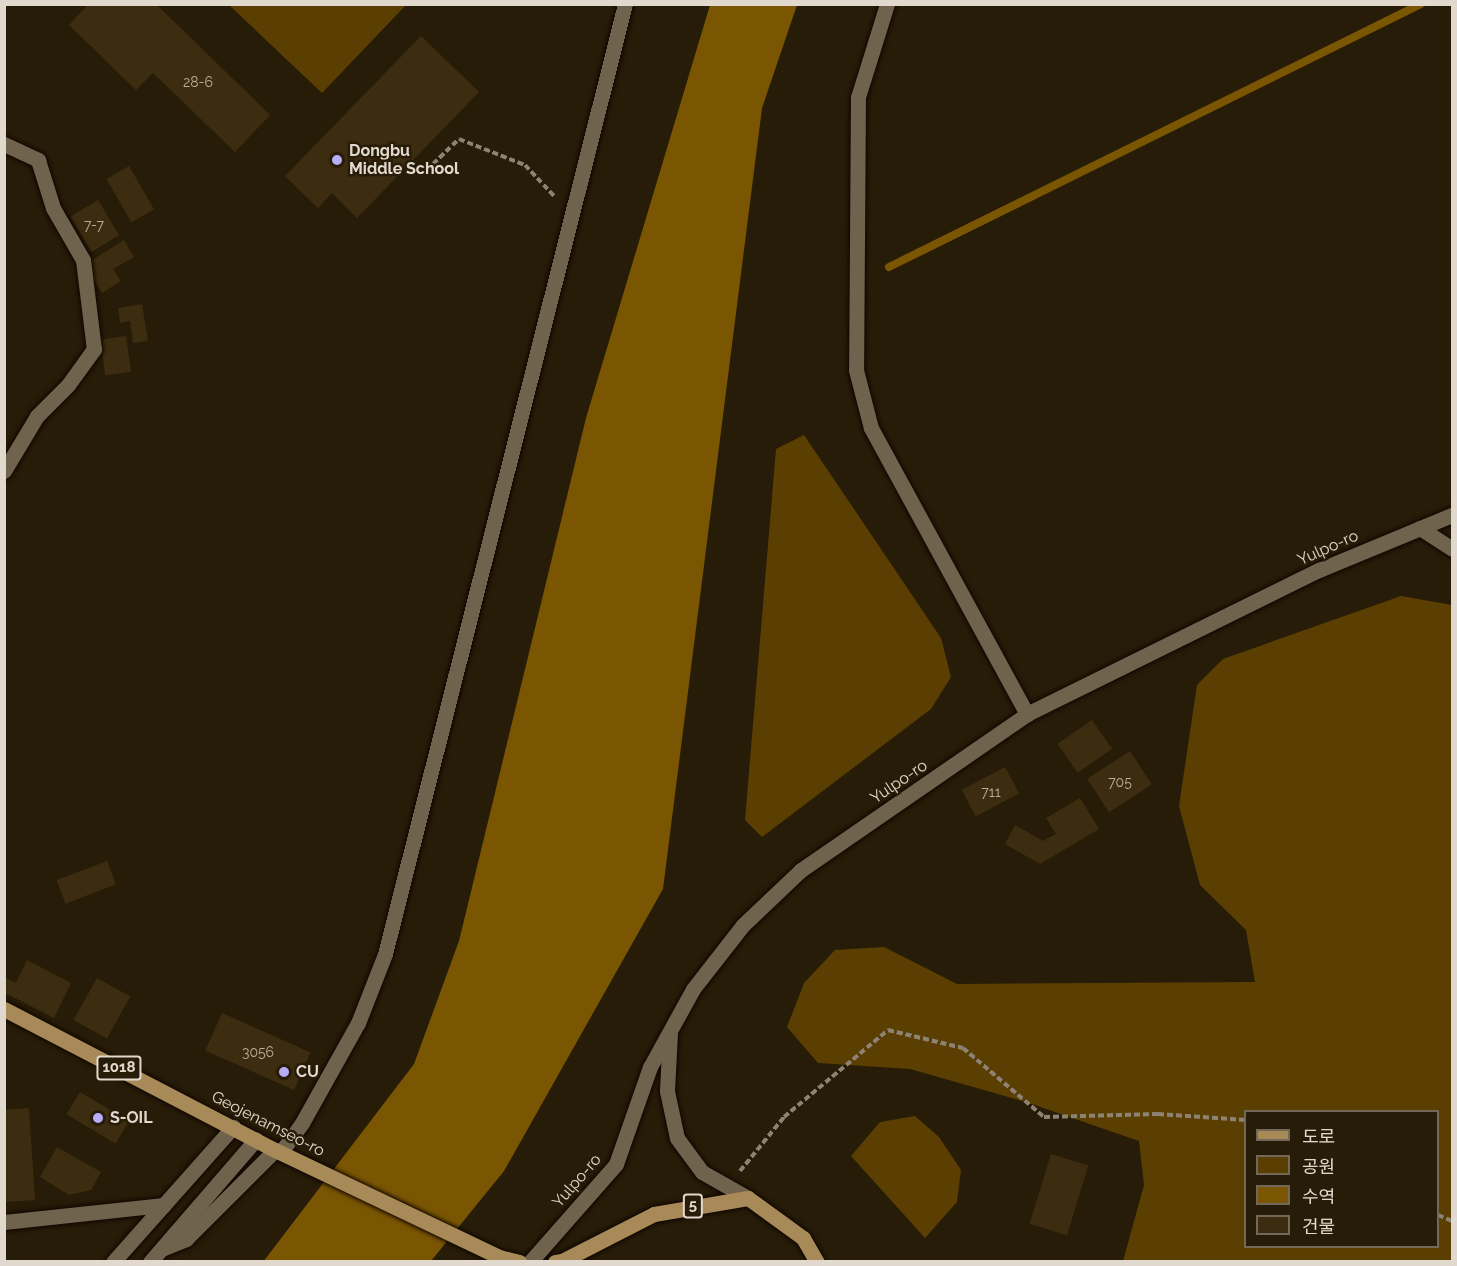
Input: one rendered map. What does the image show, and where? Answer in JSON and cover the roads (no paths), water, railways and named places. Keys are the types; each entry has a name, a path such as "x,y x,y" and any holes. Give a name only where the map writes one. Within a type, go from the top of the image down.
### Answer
{"main road":[{"name":"Geojenamseo-ro","path":"4,1009 278,1151 499,1257 519,1262"},
{"name":"5","path":"555,1262 562,1261 654,1214 748,1198"},
{"path":"748,1198 803,1238 817,1262"}],"street":[{"path":"161,1249 186,1239 278,1151 302,1124 358,1023 384,954 625,4"},
{"path":"887,4 858,97 856,370 871,428 1027,714"},
{"path":"4,144 38,160 52,208 82,260 94,349 68,385 37,416 4,471"},
{"name":"Yulpo-ro","path":"530,1262 616,1164 650,1067 693,989 743,925 801,870 1027,714 1319,570 1452,515"},
{"path":"1420,528 1452,549"},
{"path":"671,1029 667,1091 677,1138 702,1172 748,1198"},
{"path":"113,1262 233,1127"},
{"path":"150,1262 256,1139"},
{"path":"4,1222 164,1205"}],"water":[{"path":"710,5 797,5 762,108 663,889 504,1171 431,1261 263,1262 414,1064 459,941 586,418"}],"waterway":[{"path":"889,267 1421,4"}],"place":[{"name":"Dongbu Middle School","path":"337,160"},
{"name":"CU","path":"284,1072"},
{"name":"S-OIL","path":"98,1118"}]}
